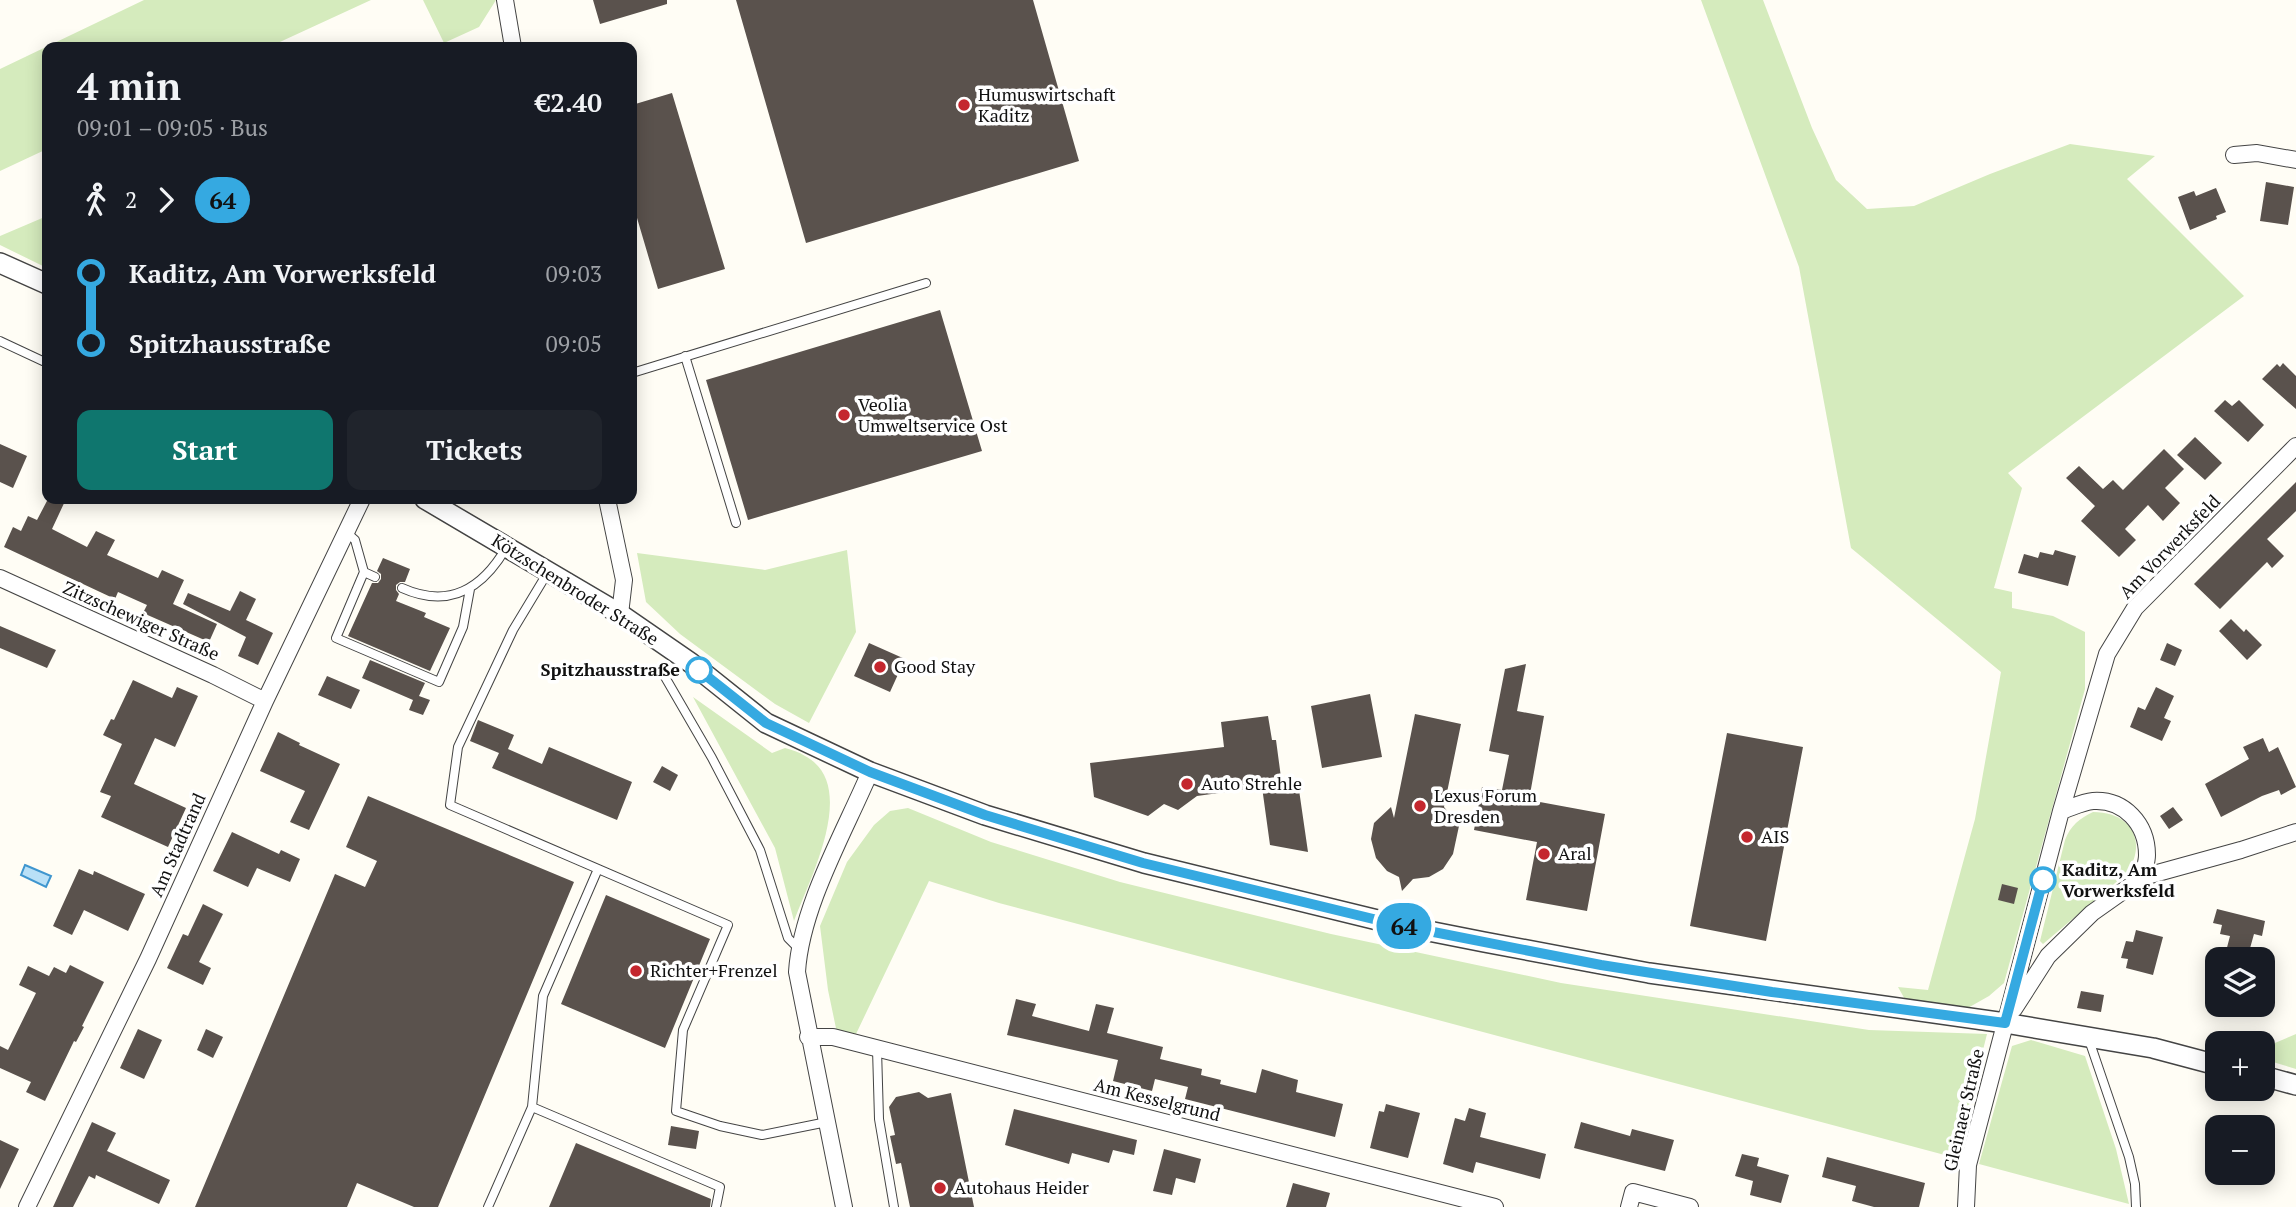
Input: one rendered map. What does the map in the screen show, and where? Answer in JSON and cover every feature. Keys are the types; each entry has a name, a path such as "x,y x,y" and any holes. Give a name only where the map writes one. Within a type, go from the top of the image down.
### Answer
{"street":[{"path":"505,0 512,42"},
{"path":"2234,155 2257,153 2296,160"},
{"path":"0,263 42,282"},
{"name":"Am Vorwerksfeld","path":"2005,1023 2061,811 2107,654 2135,608 2296,446"},
{"name":"Am Stadtrand","path":"27,1207 148,959 265,701 346,532 356,504"},
{"name":"Kötzschenbroder Straße","path":"433,504 620,614 691,663 766,723 870,772 985,815 1143,863 1398,925 1601,965 1772,992 2005,1023 2153,1048 2205,1062"},
{"path":"608,504 624,580 620,614"},
{"name":"Zitzschewiger Straße","path":"0,578 265,701"},
{"path":"844,1207 808,1037 797,972 798,948 810,908 870,772"},
{"path":"2061,811 2091,801 2115,803 2134,816 2144,836 2147,856 2143,877"},
{"path":"2005,1023 2048,957 2092,913 2143,877 2296,832"},
{"name":"Gleinaer Straße","path":"1966,1207 1968,1165 2005,1023"},
{"name":"Am Kesselgrund","path":"808,1037 833,1037 1495,1207"},
{"path":"2275,1079 2296,1085"},
{"path":"1629,1207 1633,1192 1690,1207"}],"lane":[{"path":"637,371 926,282"},
{"path":"0,341 42,361"},
{"path":"685,356 736,523"},
{"path":"346,532 355,540 364,572 336,638 439,682 463,627 470,589"},
{"path":"402,588 437,598 470,589 490,573 506,548"},
{"path":"364,572 375,577"},
{"path":"548,572 513,630 458,747 450,805 728,925 683,1030 676,1111 720,1126 762,1135 827,1122"},
{"path":"665,677 761,850 788,938 798,948"},
{"path":"488,1207 532,1107 543,996 598,869"},
{"path":"2088,1037 2129,1157 2135,1184 2136,1207"},
{"path":"877,1049 879,1119 894,1207"},
{"path":"532,1107 720,1187 716,1207"}],"green space":[{"path":"144,0 371,0 280,42 56,42"},
{"path":"423,0 496,0 479,27 444,42"},
{"path":"1701,0 1763,0 1812,128 1836,180 1867,209 1914,206 2070,144 2155,156 2127,179 2244,296 2008,473 2022,488 1994,588 2012,592 2012,608 2053,616 2085,632 2085,689 2004,983 1989,996 1966,1009 1907,1003 1898,987 1928,990 1975,819 2001,672 1851,548 1799,267"},
{"path":"42,49 42,151 0,171 0,69"},
{"path":"42,218 42,266 0,245 0,236"},
{"path":"847,550 856,632 809,723 775,704 680,634 646,602 637,553 765,570"},
{"path":"693,697 772,753 785,748 793,750 821,770 829,788 830,810 826,834 794,921 775,848"},
{"path":"908,808 991,842 1120,882 1331,934 1561,983 1869,1030 1987,1034 1956,1158 999,903 929,881 856,1034 837,1033 828,990 820,926 847,862 874,825 890,811"},
{"path":"2093,812 2117,817 2132,830 2136,850 2133,861 2127,873 2043,944 2040,941 2065,840 2076,823"},
{"path":"2296,1034 2296,1069 2275,1063 2275,1043"},
{"path":"2031,1040 2085,1056 2116,1149 2129,1204 1979,1164 2012,1046"}],"water":[{"path":"25,865 51,876 46,887 21,875"}],"building":[{"path":"593,0 667,0 667,4 600,24"},
{"name":"Humuswirtschaft Kaditz","path":"736,0 1033,0 1079,161 806,243"},
{"path":"672,93 725,269 658,289 637,218 637,104"},
{"path":"2266,182 2294,187 2288,225 2260,221"},
{"path":"2216,188 2226,212 2216,216 2217,219 2190,230 2178,197 2194,191 2196,196"},
{"name":"Veolia Umweltservice Ost","path":"940,310 982,451 748,520 706,380"},
{"path":"2283,363 2296,376 2296,409 2262,379 2277,364 2280,367"},
{"path":"2225,400 2232,406 2239,400 2264,425 2248,442 2214,411"},
{"path":"2195,437 2222,463 2205,480 2177,455"},
{"path":"0,444 27,456 13,488 0,482"},
{"path":"2164,449 2184,469 2165,488 2180,503 2163,521 2148,505 2125,529 2136,540 2119,557 2081,521 2095,506 2066,478 2079,466 2103,489 2113,480 2123,490"},
{"path":"2296,482 2296,511 2267,539 2284,556 2272,568 2267,562 2220,609 2194,584"},
{"path":"45,504 64,504 52,529 87,547 96,531 115,540 107,555 158,578 162,570 184,580 173,604 217,624 209,642 143,613 147,605 118,592 115,599 4,547 13,527 21,531 28,516 37,520"},
{"path":"2055,550 2076,556 2068,586 2018,573 2024,554 2038,558 2040,552 2053,555"},
{"path":"383,558 410,569 405,582 396,585 399,594 396,601 426,613 424,617 450,628 430,671 348,636 372,583 378,583 381,579 381,574 377,571"},
{"path":"240,591 256,599 246,620 273,633 258,665 238,656 246,637 183,604 188,593 230,611"},
{"path":"2231,619 2262,645 2247,660 2219,631"},
{"path":"0,626 56,650 47,668 0,648"},
{"name":"Good Stay","path":"869,643 905,659 890,692 854,676"},
{"path":"2167,643 2182,650 2175,666 2160,660"},
{"path":"370,660 425,683 419,696 430,700 423,715 409,710 413,700 362,678"},
{"path":"1526,664 1517,711 1544,716 1529,800 1605,814 1587,911 1526,900 1537,842 1474,830 1482,787 1502,790 1509,755 1489,751 1505,669"},
{"path":"327,676 360,690 351,709 318,695"},
{"path":"133,680 172,698 177,687 198,696 175,747 155,738 134,784 186,808 168,847 101,817 111,796 100,792 122,744 103,735 111,719 114,720"},
{"path":"2156,687 2174,696 2164,718 2171,721 2162,741 2130,727 2138,707 2145,710"},
{"path":"1370,694 1382,757 1322,768 1311,706"},
{"path":"1415,714 1461,724 1444,807 1459,826 1453,854 1443,869 1429,877 1413,879 1402,891 1399,877 1387,871 1376,858 1371,839 1374,823 1391,807 1394,818"},
{"name":"Auto Strehle","path":"1268,716 1272,740 1276,740 1282,785 1298,783 1308,852 1270,845 1262,787 1197,796 1178,810 1164,804 1148,816 1094,797 1090,763 1224,747 1221,722"},
{"path":"478,720 514,735 508,749 542,764 549,747 632,782 617,820 492,768 499,753 470,741"},
{"path":"278,732 340,764 309,830 290,822 305,791 260,771"},
{"name":"AIS","path":"1727,733 1803,747 1766,941 1690,926"},
{"path":"2263,738 2269,752 2278,747 2296,787 2281,795 2279,790 2262,796 2221,817 2205,784 2249,759 2243,747"},
{"path":"662,766 678,775 670,791 653,782"},
{"path":"368,796 574,882 438,1207 414,1207 357,1183 347,1207 195,1207 335,874 365,887 377,861 346,847"},
{"path":"2173,807 2183,820 2169,829 2160,816"},
{"path":"232,832 279,854 281,850 300,859 290,882 257,868 248,887 213,871"},
{"path":"79,869 93,875 94,871 145,894 128,931 84,910 72,935 53,926"},
{"path":"2002,884 2018,888 2014,904 1998,900"},
{"name":"Richter+Frenzel","path":"606,895 710,939 665,1048 561,1004"},
{"path":"203,904 223,914 199,962 211,968 203,985 167,968 183,934 188,936"},
{"path":"2217,909 2265,921 2262,936 2254,934 2250,947 2227,947 2230,936 2220,934 2222,925 2213,923"},
{"path":"2136,930 2163,937 2153,975 2126,968 2128,959 2121,958 2126,941 2133,942"},
{"path":"70,965 104,982 45,1101 26,1092 31,1082 0,1068 0,1046 8,1050 36,993 19,985 28,966 49,976 54,967 66,973"},
{"path":"2081,991 2104,995 2101,1012 2077,1008"},
{"path":"1016,999 1036,1004 1032,1016 1089,1031 1096,1004 1114,1008 1107,1033 1163,1047 1160,1059 1202,1069 1201,1075 1221,1080 1220,1084 1256,1093 1262,1069 1298,1080 1296,1092 1343,1104 1335,1137 1185,1099 1188,1087 1155,1079 1152,1091 1113,1081 1118,1060 1007,1035"},
{"path":"138,1029 162,1040 144,1079 120,1068"},
{"path":"206,1029 223,1037 213,1058 197,1050"},
{"path":"919,1092 928,1098 951,1093 974,1207 910,1207 901,1163 896,1164 890,1136 895,1135 889,1107 896,1097"},
{"path":"1386,1104 1420,1113 1408,1158 1370,1148 1379,1111 1384,1112"},
{"path":"1469,1108 1486,1113 1480,1137 1546,1154 1540,1179 1476,1162 1473,1173 1443,1164 1455,1118 1465,1121"},
{"path":"1014,1109 1137,1140 1134,1155 1113,1150 1109,1163 1072,1153 1069,1164 1005,1145"},
{"path":"92,1122 116,1133 107,1151 170,1180 159,1204 96,1175 95,1179 89,1176 73,1207 53,1207"},
{"path":"1581,1122 1630,1136 1632,1129 1674,1140 1665,1171 1574,1148"},
{"path":"671,1126 699,1131 696,1149 668,1145"},
{"path":"0,1140 19,1149 0,1189"},
{"path":"576,1143 711,1199 710,1207 549,1207"},
{"path":"1164,1149 1201,1159 1195,1183 1176,1178 1172,1195 1153,1191"},
{"path":"1742,1154 1759,1158 1757,1166 1789,1175 1781,1203 1750,1195 1753,1181 1735,1176"},
{"path":"1827,1157 1925,1183 1919,1207 1874,1207 1852,1201 1856,1186 1822,1177"},
{"path":"1293,1183 1330,1193 1326,1207 1286,1207"}],"bus line":[{"name":"64","path":"699,670 766,723 870,772 985,815 1143,863 1398,925 1648,973 2005,1023 2043,880"}],"place":[{"name":"Humuswirtschaft Kaditz","path":"964,105"},
{"name":"Veolia Umweltservice Ost","path":"844,415"},
{"name":"Good Stay","path":"880,667"},
{"name":"Spitzhausstraße","path":"699,670"},
{"name":"Auto Strehle","path":"1187,784"},
{"name":"Lexus Forum Dresden","path":"1420,806"},
{"name":"AIS","path":"1747,837"},
{"name":"Aral","path":"1544,854"},
{"name":"Kaditz, Am Vorwerksfeld","path":"2043,880"},
{"name":"Richter+Frenzel","path":"636,971"},
{"name":"Autohaus Heider","path":"940,1188"}]}
